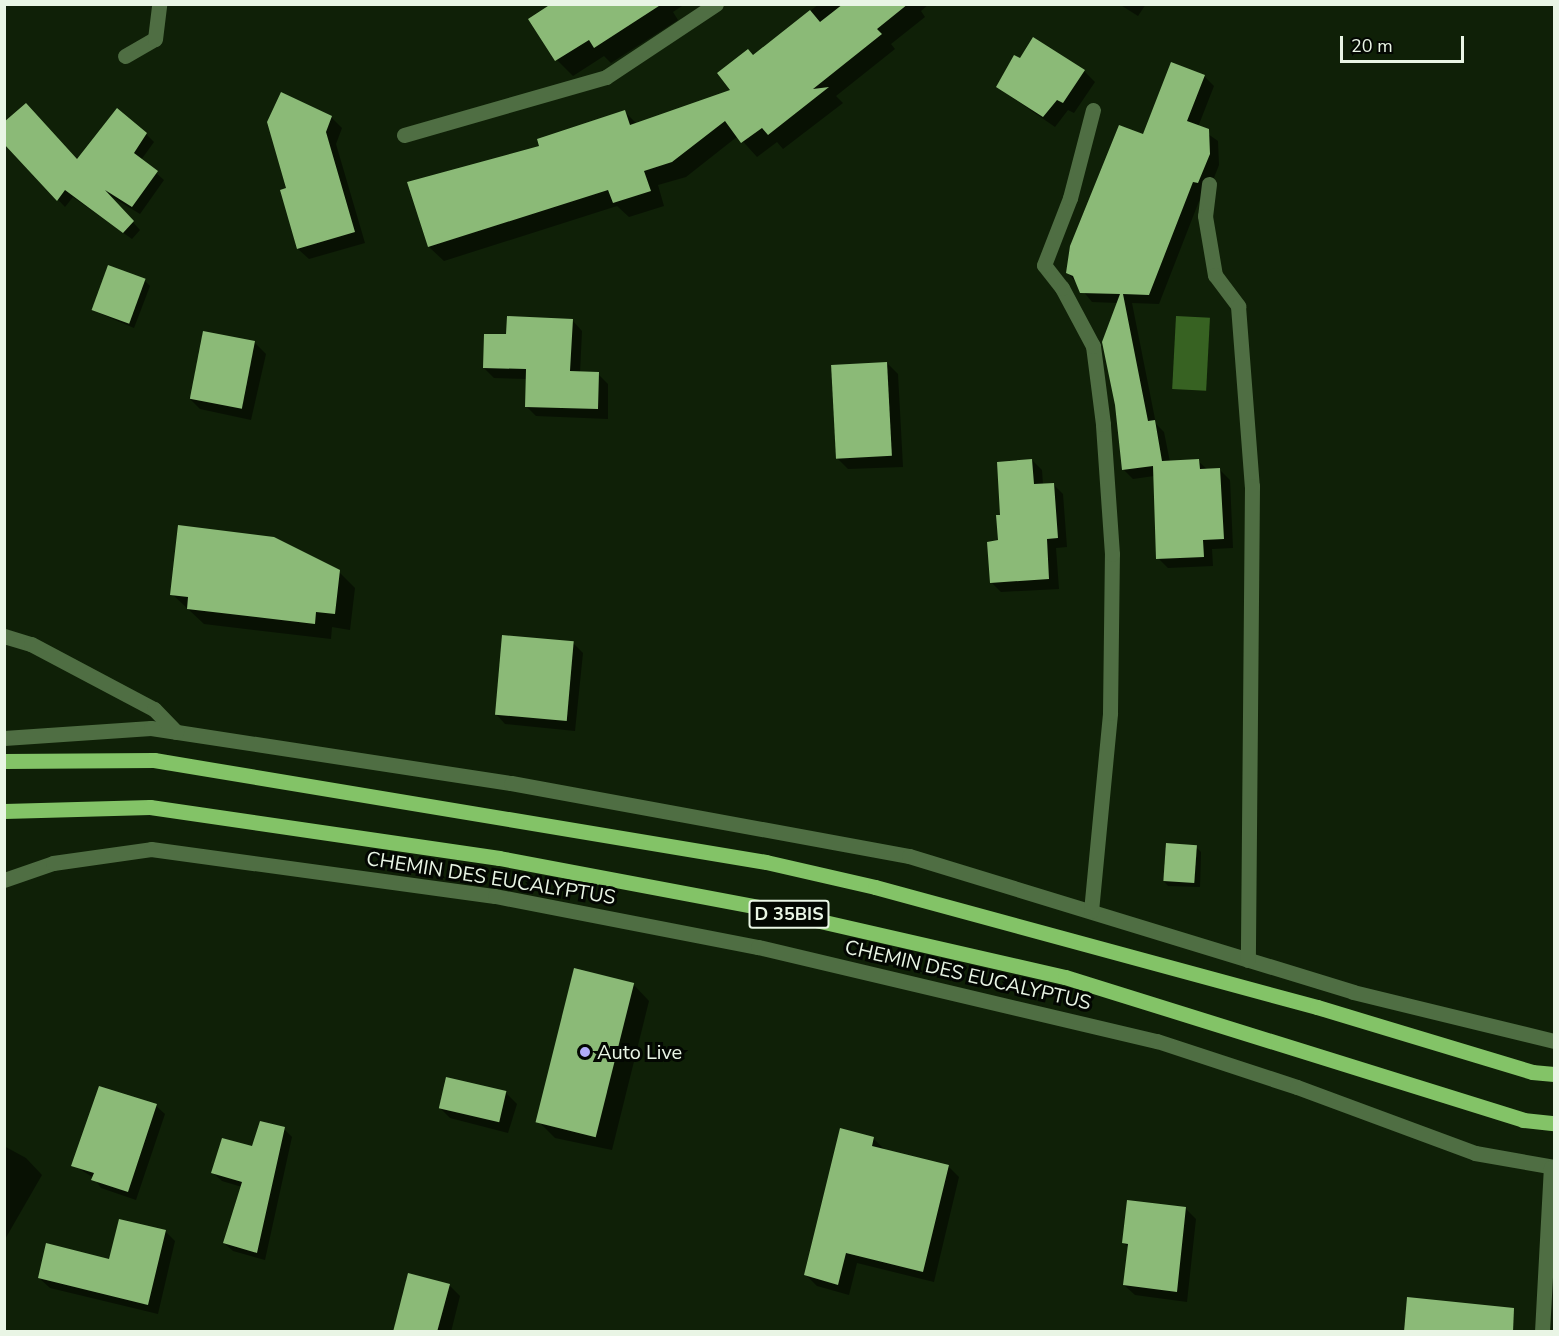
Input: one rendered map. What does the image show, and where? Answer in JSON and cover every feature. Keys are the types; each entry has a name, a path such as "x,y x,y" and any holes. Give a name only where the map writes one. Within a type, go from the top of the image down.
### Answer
{"main road":[{"name":"D 35BIS","path":"4,761 154,760 765,862 876,887 1317,1007 1532,1072 1554,1074"},
{"name":"CHEMIN DES EUCALYPTUS","path":"4,811 150,807 499,858 759,907 1065,977 1523,1120 1554,1123"}],"street":[{"path":"125,56 154,39 159,4"},
{"path":"404,135 606,77 716,4"},
{"path":"1091,911 1110,713 1112,554 1103,424 1093,346 1062,288 1044,265 1070,198 1093,110"},
{"path":"1209,184 1204,216 1215,275 1238,306 1252,486 1248,960"},
{"path":"4,636 31,644 154,709 176,732"},
{"path":"4,738 151,728 511,783 909,856 1353,992 1554,1041"},
{"name":"CHEMIN DES EUCALYPTUS","path":"4,880 52,863 151,849 495,896 758,947 1157,1041 1297,1087 1474,1153 1553,1167"},
{"path":"1542,1332 1553,1167"}],"shaded area":[{"path":"1176,316 1210,318 1206,391 1172,389"}],"building":[{"path":"551,4 662,4 594,48 589,40 555,61 528,19"},
{"path":"843,4 908,4 877,29 882,34 813,89 829,87 768,135 762,128 741,143 725,121 672,162 644,171 651,191 613,203 608,190 428,247 407,182 539,146 537,139 625,110 630,125 730,90 717,73 748,49 753,55 810,10 820,22"},
{"path":"1033,37 1085,70 1063,103 1057,100 1043,117 996,87 1014,55 1020,58"},
{"path":"1171,62 1205,75 1187,121 1209,129 1210,154 1198,183 1193,182 1149,295 1123,294 1148,421 1155,420 1162,461 1199,459 1200,469 1220,468 1224,539 1203,540 1204,557 1156,559 1153,466 1122,470 1115,405 1102,342 1120,294 1080,293 1073,276 1066,273 1070,246 1119,125 1143,134"},
{"path":"281,92 332,116 326,132 355,232 297,249 280,190 286,188 267,122"},
{"path":"26,103 77,159 117,108 147,133 134,153 158,171 132,207 105,190 134,221 123,233 65,190 57,201 4,144 4,122"},
{"path":"108,265 146,279 129,324 92,310"},
{"path":"507,316 573,319 570,371 599,372 598,409 525,407 526,369 483,368 484,334 506,334"},
{"path":"203,331 255,341 242,409 190,399"},
{"path":"887,362 892,456 836,459 831,365"},
{"path":"1032,459 1034,484 1054,483 1058,538 1047,539 1049,579 990,583 987,542 998,540 996,515 1000,515 997,462"},
{"path":"178,525 274,537 340,570 335,614 316,612 315,624 187,609 188,597 170,595"},
{"path":"502,635 574,641 567,721 495,715"},
{"path":"1166,843 1197,845 1194,883 1163,881"},
{"name":"Auto Live","path":"574,968 634,983 596,1137 536,1122"},
{"path":"446,1077 506,1091 499,1122 439,1108"},
{"path":"99,1086 157,1104 128,1192 91,1180 94,1173 71,1166"},
{"path":"260,1121 285,1127 257,1253 223,1243 242,1182 211,1173 222,1138 252,1146"},
{"path":"840,1128 874,1137 872,1146 949,1165 923,1272 846,1253 838,1285 804,1275"},
{"path":"1127,1200 1186,1207 1177,1292 1123,1285 1128,1244 1122,1243"},
{"path":"119,1219 166,1230 148,1305 38,1278 46,1243 109,1259"},
{"path":"408,1273 450,1284 437,1332 393,1332"},
{"path":"1407,1297 1514,1308 1513,1332 1404,1332"}],"place":[{"name":"Auto Live","path":"585,1052"}]}
